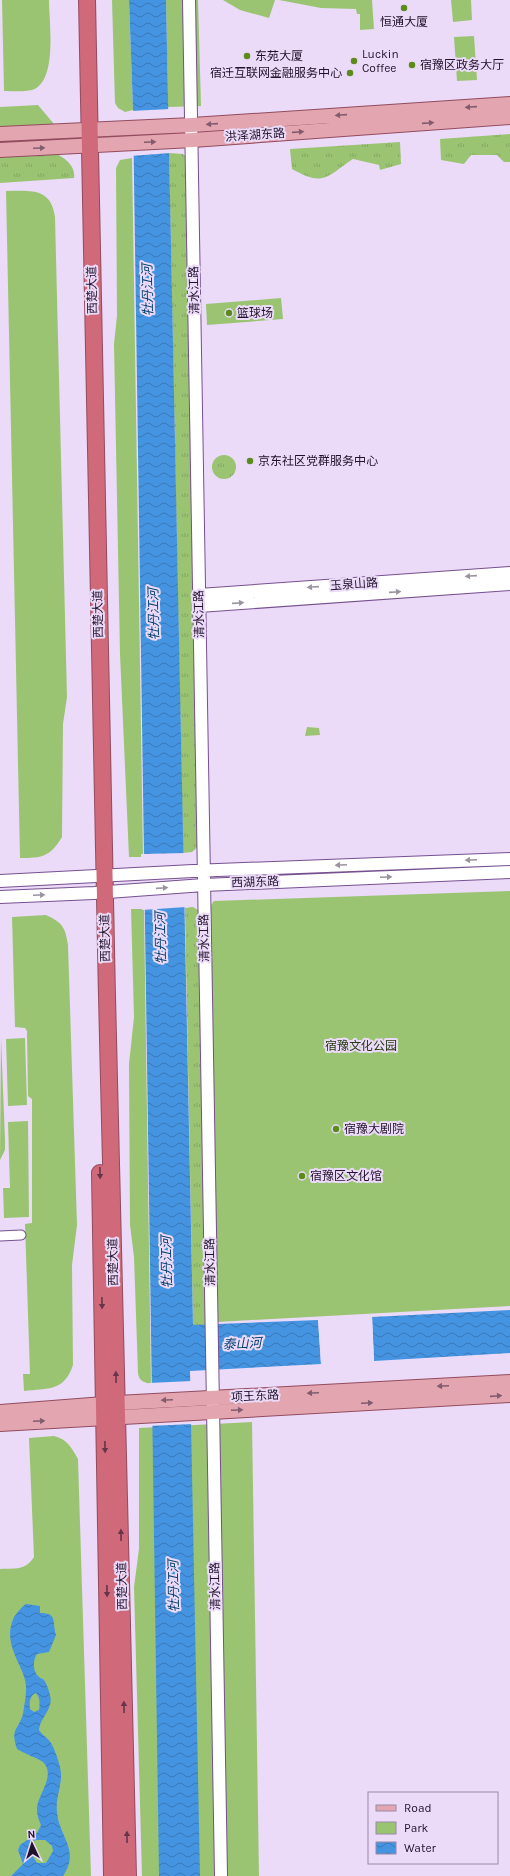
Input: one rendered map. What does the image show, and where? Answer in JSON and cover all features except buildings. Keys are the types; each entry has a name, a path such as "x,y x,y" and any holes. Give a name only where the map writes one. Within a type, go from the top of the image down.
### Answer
{"highway":[{"name":"西楚大道","path":"77,0 85,137"},
{"name":"西楚大道","path":"87,0 85,137 98,875 111,1410 128,1876"},
{"name":"西楚大道","path":"111,1410 112,1876"}],"main road":[{"name":"洪泽湖东路","path":"0,150 85,137 124,128 192,125 510,104"},
{"name":"洪泽湖东路","path":"0,134 85,137 125,144 510,117"},
{"name":"项王东路","path":"0,1412 111,1410 135,1416 198,1412 212,1405 510,1382"},
{"name":"项王东路","path":"0,1424 111,1410 135,1402 198,1398 212,1405 510,1395"}],"street":[{"name":"清水江路","path":"189,0 199,600 198,885 212,1322 212,1405 221,1876"},
{"name":"玉泉山路","path":"199,600 510,573"},
{"name":"玉泉山路","path":"199,600 510,584"},
{"name":"西湖东路","path":"0,881 98,875 510,859"},
{"name":"西湖东路","path":"0,897 198,885 510,872"},
{"path":"0,1236 21,1235"}],"green space":[{"path":"2,0 49,0 49,64 46,76 40,85 32,90 4,91"},
{"path":"112,0 129,0 133,110 125,112 118,108 115,103"},
{"path":"166,0 198,0 201,106 168,107"},
{"path":"223,0 275,0 269,18 240,10"},
{"path":"279,0 372,0 374,29 360,30 360,14 357,14 356,9 321,8"},
{"path":"451,0 471,0 472,20 453,22"},
{"path":"474,36 477,80 457,81 454,37"},
{"path":"38,105 54,124 53,128 0,130 0,107"},
{"path":"510,134 510,162 504,162 497,155 471,155 464,164 441,160 440,139"},
{"path":"400,142 401,164 380,170 379,165 353,159 324,178 311,178 292,169 290,149"},
{"path":"55,153 69,162 73,169 74,178 0,183 0,157"},
{"path":"169,153 183,154 188,158 200,845 192,852 183,853"},
{"path":"132,158 143,857 129,857 120,654 114,344 117,316 116,168 120,160"},
{"path":"6,191 31,191 44,196 49,200 53,207 55,217 67,697 63,724 62,837 58,844 45,855 34,858 20,858"},
{"path":"281,298 283,319 207,325 206,304"},
{"path":"224,455 233,458 236,467 233,476 224,479 215,476 212,467 215,458"},
{"path":"307,727 319,728 320,735 305,736"},
{"name":"宿豫文化公园","path":"510,891 510,1306 217,1322 209,908 214,901"},
{"path":"193,907 202,915 209,1325 193,1326 185,908"},
{"path":"131,909 144,909 151,1384 142,1381 139,1378 138,1373 134,1257 130,1225 129,1064 134,1017"},
{"path":"46,915 60,923 66,934 68,945 77,1225 72,1265 73,1365 65,1380 60,1384 48,1389 24,1391 23,1374 30,1374 25,1224 32,1223 32,1099 28,1096 27,1031 25,1028 15,1027 12,917"},
{"path":"1,1038 5,1150 0,1160"},
{"path":"25,1038 27,1105 8,1106 6,1039"},
{"path":"28,1121 29,1217 4,1218 3,1188 10,1188 8,1122"},
{"path":"252,1422 259,1876 142,1876 134,1587 139,1549 139,1428"},
{"path":"59,1437 66,1442 78,1459 91,1876 0,1876 0,1569 23,1567 27,1565 34,1557 29,1438"}],"water":[{"path":"129,0 166,0 193,1325 318,1320 321,1364 190,1371 200,1876 159,1876 133,110"},
{"path":"510,1310 510,1353 374,1361 372,1317"},
{"path":"26,1604 40,1606 40,1613 46,1613 52,1617 56,1635 49,1652 37,1654 34,1666 37,1675 46,1683 51,1700 49,1709 40,1725 39,1730 50,1741 61,1773 57,1800 57,1812 58,1820 69,1850 70,1858 68,1867 63,1876 11,1876 23,1864 18,1850 20,1845 37,1833 41,1825 37,1810 48,1773 43,1762 17,1749 14,1737 23,1714 26,1690 23,1674 10,1638 14,1617","holes":["36,1693 40,1703 39,1710 34,1712 30,1709 30,1702 31,1697","36,1840 45,1840 52,1846 53,1851 46,1863 37,1863 29,1850 31,1842"]}],"pier":[{"path":"170,109 171,153 130,156 131,111"},
{"path":"185,853 186,907 142,910 141,854"},
{"path":"372,1315 374,1361 372,1361 370,1317"},
{"path":"318,1318 320,1320 323,1364 321,1364"},
{"path":"192,1381 193,1424 149,1426 149,1383"}],"place":[{"name":"恒通大厦","path":"404,8"},
{"name":"东苑大厦","path":"247,56"},
{"name":"Luckin Coffee","path":"354,61"},
{"name":"宿豫区政务大厅","path":"412,65"},
{"name":"宿迁互联网金融服务中心","path":"350,73"},
{"name":"篮球场","path":"229,313"},
{"name":"京东社区党群服务中心","path":"250,461"},
{"name":"宿豫大剧院","path":"336,1129"},
{"name":"宿豫区文化馆","path":"302,1176"}],"water label":[{"name":"牡丹江河","path":"147,290"},
{"name":"牡丹江河","path":"153,614"},
{"name":"牡丹江河","path":"160,938"},
{"name":"牡丹江河","path":"166,1262"},
{"name":"泰山河","path":"242,1343"},
{"name":"牡丹江河","path":"173,1586"}]}
